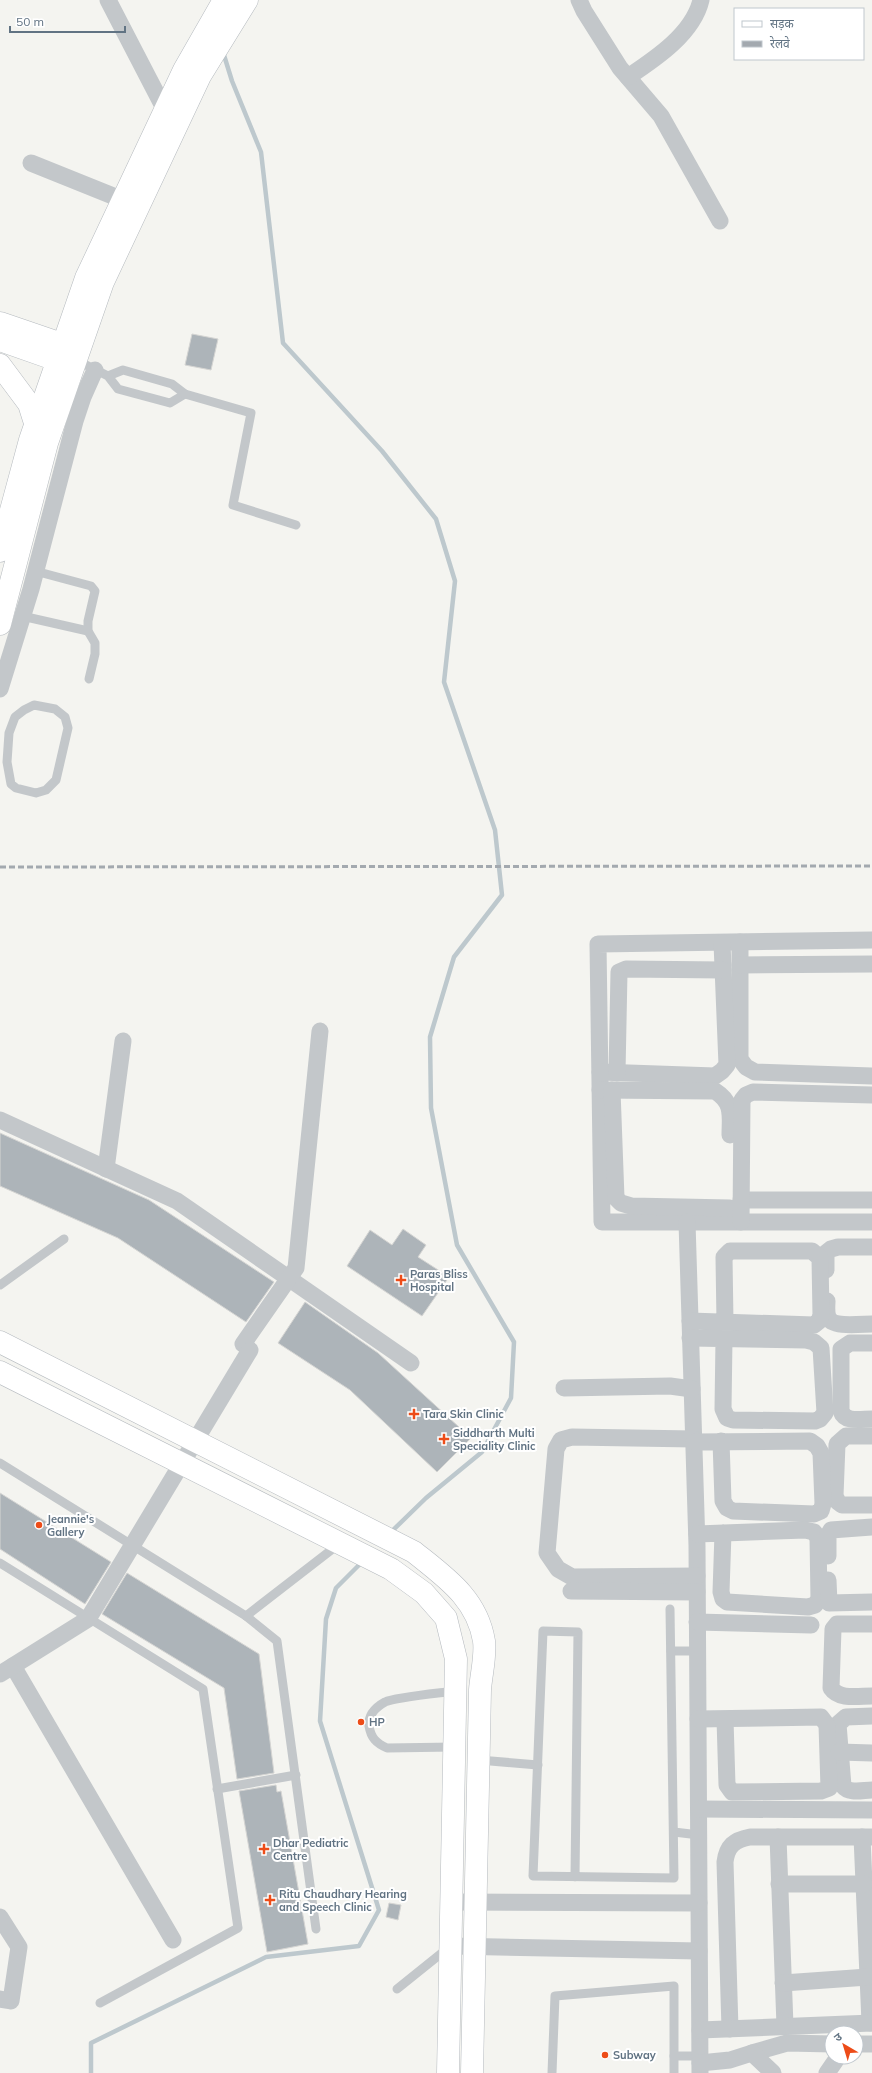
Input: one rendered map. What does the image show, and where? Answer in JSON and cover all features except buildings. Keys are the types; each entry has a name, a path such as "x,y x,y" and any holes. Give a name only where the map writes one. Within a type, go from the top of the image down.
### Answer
{"street":[{"path":"108,0 165,110"},
{"path":"579,0 584,11 628,77 661,116 720,222"},
{"path":"628,77 663,54 679,37 699,9 701,0"},
{"path":"0,624 70,356 86,278 165,110 193,55 238,1"},
{"path":"0,551 35,423 70,356 103,282 200,76 238,1"},
{"path":"31,163 123,200"},
{"path":"0,323 70,356"},
{"path":"0,340 70,356"},
{"path":"0,365 29,404 35,423"},
{"path":"0,689 35,571 82,397 102,373"},
{"path":"872,940 598,944 600,1072 606,1090 616,1198 621,1203 631,1206 872,1222"},
{"path":"740,942 740,1059 746,1067 755,1072 872,1076"},
{"path":"600,1072 715,1076 722,1071 727,1065 722,943"},
{"path":"740,965 872,964"},
{"path":"617,1073 619,972 626,969 723,970"},
{"path":"174,1940 6,1670 88,1619 196,1441 247,1347 289,1277 296,1268 320,1031"},
{"path":"106,1169 124,1041"},
{"path":"606,1090 715,1091 724,1097 730,1108 735,1213"},
{"path":"606,1090 602,1222 687,1222 735,1213 872,1200"},
{"path":"735,1213 742,1100 746,1095 754,1092 872,1095"},
{"path":"0,1120 177,1200 411,1363"},
{"path":"687,1222 697,1534 700,2064 730,2067 752,2052 787,2043 824,2044"},
{"path":"872,1247 838,1247 826,1253 827,1316 831,1322 837,1324 872,1324"},
{"path":"690,1321 724,1330 814,1342 821,1348 825,1413 815,1422 733,1420 727,1418 723,1409 724,1330 724,1257 730,1251 812,1251 820,1258 821,1315 819,1321 814,1325 724,1330 690,1338"},
{"path":"0,1342 414,1552 455,1584 475,1613 484,1642 480,1690 472,2073"},
{"path":"872,1342 850,1343 841,1349 841,1411 843,1416 848,1419 872,1419"},
{"path":"0,1372 391,1569 424,1593 446,1618 456,1659 448,2073"},
{"path":"564,1388 670,1386 692,1389"},
{"path":"872,1436 846,1436 837,1444 835,1496 838,1502 842,1505 872,1505"},
{"path":"697,1584 572,1577 558,1569 547,1553 556,1449 560,1440 572,1437 721,1441 810,1441 817,1446 821,1453 823,1504 821,1511 814,1514 733,1511 727,1508 723,1501 721,1441"},
{"path":"872,1528 831,1530 828,1535 828,1600 832,1604 872,1602"},
{"path":"697,1534 723,1533 805,1530 814,1532 818,1538 819,1599 815,1605 808,1607 727,1602 723,1599 721,1592 723,1533"},
{"path":"571,1591 697,1584"},
{"path":"698,1622 811,1626"},
{"path":"872,1624 837,1624 833,1629 831,1688 840,1696 872,1696"},
{"path":"872,1716 846,1717 841,1719 838,1724 839,1752 843,1786 846,1789 872,1790"},
{"path":"698,1719 821,1717 827,1725 829,1788 821,1791 732,1792 727,1785 725,1719"},
{"path":"839,1752 872,1752"},
{"path":"698,1809 872,1810"},
{"path":"778,1837 785,2026"},
{"path":"700,2030 730,2029 785,2026 871,2023 864,1884 867,1837 778,1837 741,1839 732,1843 726,1852 725,1862 730,2029"},
{"path":"780,1884 864,1884"},
{"path":"451,1902 699,1903"},
{"path":"0,1917 19,1947 11,2001 0,1999"},
{"path":"450,1946 699,1951"},
{"path":"783,1983 868,1977"},
{"path":"752,2052 773,2073"}],"lane":[{"path":"70,356 102,373 118,389 170,403 185,394"},
{"path":"102,373 123,370 172,384 185,394 251,413 233,505 296,525"},
{"path":"35,571 91,586 95,591 88,621 88,631 95,643 95,654 89,679"},
{"path":"22,616 88,631"},
{"path":"34,705 55,709 64,717 68,728 56,780 52,786 36,793 16,788 11,784 6,762 4,731 14,717 34,705"},
{"path":"0,1285 64,1239"},
{"path":"0,1462 246,1616 277,1641 316,1929"},
{"path":"246,1616 345,1546"},
{"path":"0,1563 203,1689 238,1928 100,2004"},
{"path":"575,1877 578,1632 543,1631 533,1876 575,1877 674,1878 670,1609"},
{"path":"671,1651 698,1651"},
{"path":"454,1748 387,1748 378,1744 371,1736 369,1723 372,1712 386,1702 455,1691"},
{"path":"479,1760 538,1765"},
{"path":"218,1789 296,1775"},
{"path":"674,1832 699,1834"},
{"path":"397,1990 450,1946"},
{"path":"552,2073 555,1996 674,1986 674,2073"},
{"path":"674,2056 700,2064"}],"waterway":[{"path":"223,52 232,81 261,152 283,343 382,451 436,519 455,581 444,682 495,830 502,895 454,957 430,1037 431,1108 457,1245 514,1342 511,1398 482,1452 426,1498 390,1533"},
{"path":"91,2073 91,2043 266,1957 359,1946 379,1910 320,1721 326,1619 336,1588 363,1561"}],"railway":[{"path":"0,867 872,866"}],"place":[{"name":"Paras Bliss Hospital","path":"401,1280"},
{"name":"Tara Skin Clinic","path":"414,1414"},
{"name":"Siddharth Multi Speciality Clinic","path":"444,1439"},
{"name":"Jeannie's Gallery","path":"39,1525"},
{"name":"HP","path":"361,1722"},
{"name":"Dhar Pediatric Centre","path":"264,1849"},
{"name":"Ritu Chaudhary Hearing and Speech Clinic","path":"270,1900"},
{"name":"Subway","path":"605,2055"}]}
